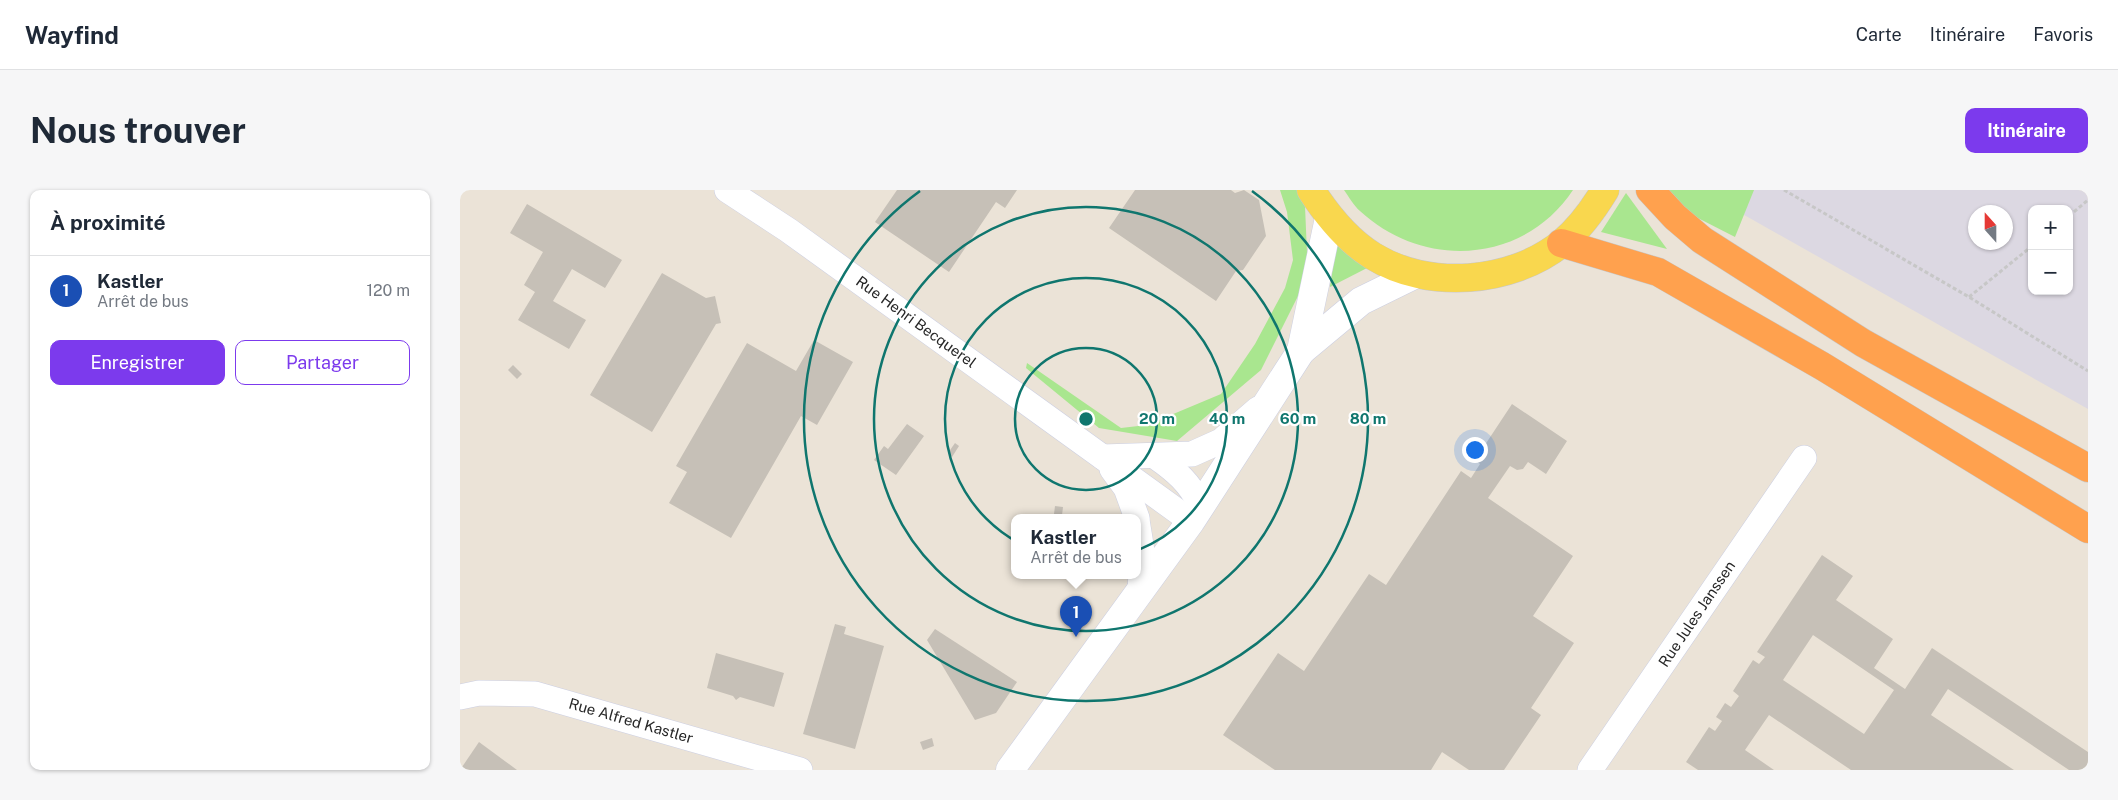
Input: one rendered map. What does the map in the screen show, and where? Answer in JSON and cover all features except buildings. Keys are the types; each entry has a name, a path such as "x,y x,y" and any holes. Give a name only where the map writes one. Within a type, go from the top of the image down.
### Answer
{"highway":[{"path":"1650,190 1675,217 1702,240 1863,343 2088,468"},
{"path":"1562,243 1658,272 1822,366 2088,528"}],"main road":[{"path":"1311,190 1329,218 1372,256 1416,274 1474,278 1520,267 1562,243 1590,214 1605,190"}],"street":[{"name":"Rue Henri Becquerel","path":"727,190 788,230 1103,457 1196,514"},
{"path":"1302,351 1329,218"},
{"path":"1010,770 1196,514 1302,351 1361,301 1416,274"},
{"path":"1103,457 1156,457 1192,454 1221,441 1272,397"},
{"name":"Rue Henri Becquerel","path":"1103,457 1126,488 1135,514"},
{"path":"1156,457 1182,476 1195,492 1196,514"},
{"name":"Rue Jules Janssen","path":"1590,770 1804,458"},
{"name":"Rue Henri Becquerel","path":"1141,545 1141,571"},
{"name":"Rue Henri Becquerel","path":"1140,591 1141,579"},
{"name":"Rue Alfred Kastler","path":"460,697 478,693 535,694 800,770"}],"path":[{"path":"1784,190 1968,297 2088,371"},
{"path":"2073,213 2088,200"},
{"path":"1968,297 2028,249"}],"shaded area":[{"path":"1700,190 2088,190 2088,409"}],"green space":[{"path":"1280,190 1298,190 1305,206 1308,276 1261,370 1177,441 1099,428 1026,368 1027,363 1121,428 1147,425 1221,394 1255,344 1285,288 1293,260 1287,212"},
{"path":"1344,190 1573,190 1552,215 1528,233 1501,245 1472,250 1443,250 1413,243 1386,230 1358,209"},
{"path":"1667,190 1754,190 1735,237 1692,215"},
{"path":"1626,193 1667,249 1601,232"},
{"path":"1336,243 1369,267 1330,287"}],"place":[{"name":"Kastler","path":"1076,637"}]}
